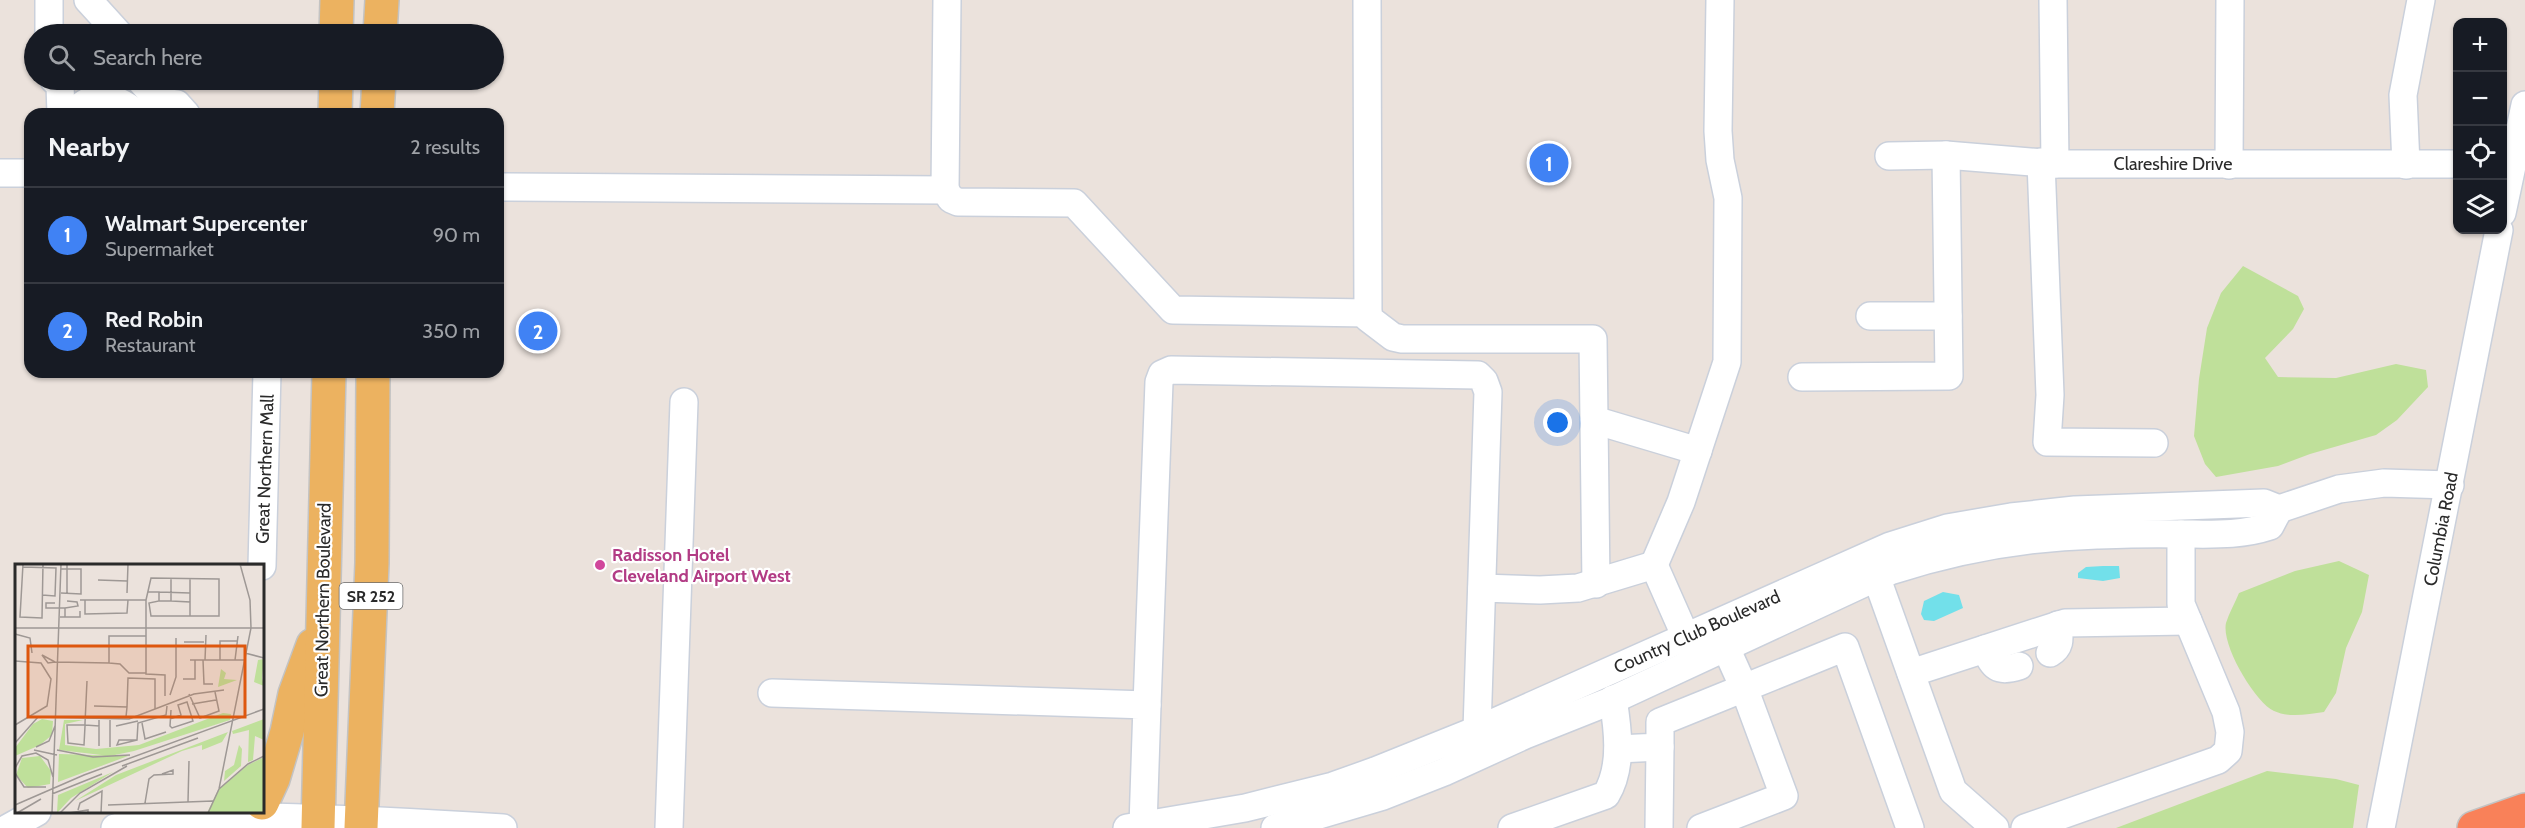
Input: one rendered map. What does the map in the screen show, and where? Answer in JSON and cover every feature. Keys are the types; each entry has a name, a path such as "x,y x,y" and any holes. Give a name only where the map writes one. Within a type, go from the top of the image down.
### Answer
{"highway":[{"path":"2474,828 2525,810"}],"main road":[{"path":"336,24 337,0"},
{"path":"381,24 382,0"},
{"path":"335,108 336,90"},
{"path":"377,108 378,90"},
{"name":"Great Northern Boulevard","path":"318,823 329,378"},
{"name":"SR 252","path":"361,824 372,563 373,378"},
{"path":"264,796 287,732 295,694 322,621"}],"street":[{"path":"49,0 49,24"},
{"path":"88,0 110,24"},
{"path":"947,0 945,190 951,199 958,202 1074,203 1173,310 1368,313"},
{"path":"1367,0 1368,318 1393,337 1402,339 1593,339 1596,584"},
{"path":"1691,649 1654,565 1682,502 1727,362 1728,198 1718,131 1720,0"},
{"path":"2052,0 2048,163 2050,395 2048,442 2154,443"},
{"path":"2229,165 2230,0"},
{"path":"2406,165 2403,95 2421,0"},
{"path":"42,108 43,90"},
{"path":"60,90 61,108"},
{"path":"144,90 151,108"},
{"path":"78,108 87,100 100,97 145,108"},
{"path":"160,108 177,104 181,108"},
{"path":"2507,164 2525,105"},
{"path":"1802,377 1949,376 1946,155"},
{"name":"Clareshire Drive","path":"1889,156 1946,155 2048,163 2453,164"},
{"path":"0,173 24,173"},
{"path":"504,188 945,190"},
{"name":"Columbia Road","path":"2381,828 2498,234"},
{"path":"1870,316 1948,316"},
{"path":"1135,827 1148,705 1159,382 1162,374 1171,370 1478,375 1484,381 1488,392 1477,730"},
{"name":"Great Northern Mall","path":"262,564 267,378"},
{"path":"669,828 684,402"},
{"path":"1594,420 1698,451"},
{"name":"Country Club Boulevard","path":"1135,827 1245,808 1333,786 1691,649 1873,566 1947,528 2011,517 2075,510 2264,503 2279,509 2339,489 2384,483 2450,485"},
{"name":"Country Club Boulevard","path":"1873,566 2009,543 2095,535 2216,535 2254,531 2270,526 2279,509"},
{"path":"2025,828 2218,760 2228,751 2230,732 2226,711 2181,604 2181,534"},
{"path":"1482,588 1540,590 1578,588 1654,565"},
{"path":"1873,566 1953,791 1995,828"},
{"path":"1911,673 2065,623 2188,621"},
{"path":"2050,653 2057,649 2059,644 2058,625"},
{"path":"1701,828 1784,796 1744,688 1720,635"},
{"path":"1659,828 1660,722 1845,646 1910,828"},
{"name":"Country Club Boulevard","path":"1278,828 1383,796 1613,699 1691,649"},
{"path":"1984,649 1991,663 1996,667 2010,669 2019,666"},
{"path":"772,693 1148,705"},
{"path":"1512,828 1606,795 1611,787 1618,749 1613,699"},
{"path":"1618,749 1660,747"},
{"path":"264,811 318,823 502,828"},
{"path":"8,828 35,813"},
{"path":"115,828 174,817 223,813"}],"green space":[{"path":"2243,266 2298,296 2304,309 2293,329 2265,358 2278,377 2336,378 2396,364 2426,370 2428,387 2397,420 2376,435 2278,466 2216,477 2205,464 2194,436 2199,379 2207,328 2221,293"},
{"path":"2339,561 2369,575 2362,612 2346,648 2336,693 2324,712 2292,715 2274,711 2258,697 2234,658 2226,633 2229,616 2239,593 2295,571"},
{"path":"2267,771 2336,779 2359,785 2353,828 2116,828"}],"water":[{"path":"2119,566 2120,578 2103,581 2078,578 2078,573 2086,567"},
{"path":"1943,592 1959,595 1963,608 1934,621 1924,620 1921,614 1924,601"}],"place":[{"name":"Walmart Supercenter","path":"1549,163"},
{"name":"Red Robin","path":"538,331"},
{"name":"Radisson Hotel Cleveland Airport West","path":"600,565"}]}
